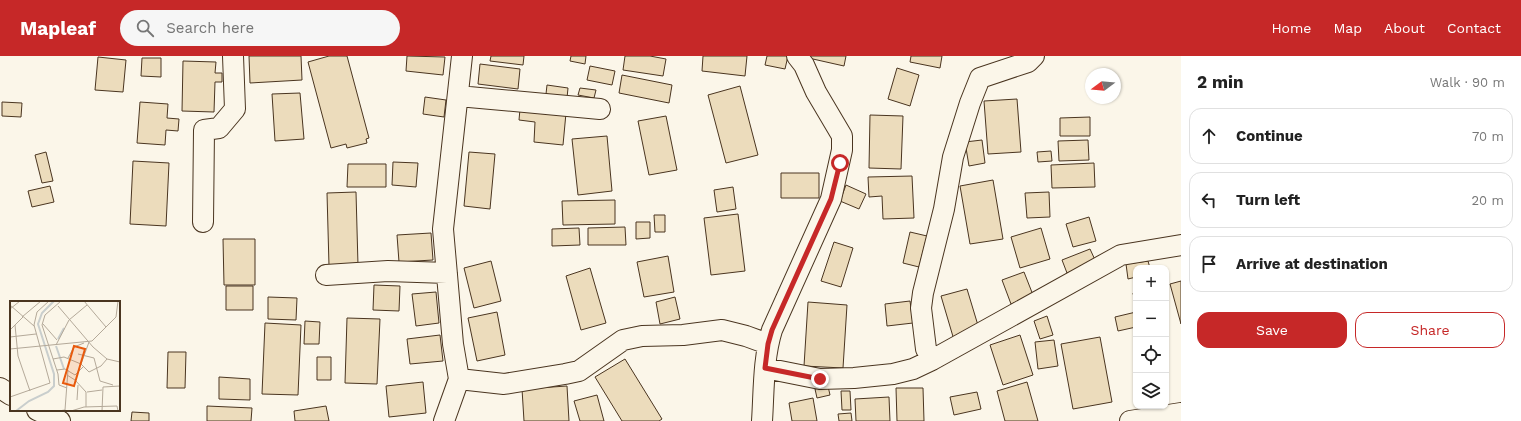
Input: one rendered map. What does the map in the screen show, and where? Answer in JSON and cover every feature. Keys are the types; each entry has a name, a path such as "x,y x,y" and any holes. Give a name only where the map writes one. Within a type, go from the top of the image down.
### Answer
{"street":[{"path":"203,222 204,130 219,128 235,110 233,56"},
{"path":"444,421 459,379 453,344 443,229 462,56"},
{"path":"762,421 765,368 768,344 772,330 831,199 842,150 842,136 816,92 804,65 798,56"},
{"path":"932,360 926,349 921,308 923,293 944,209 954,157 970,103 980,78 1028,62 1034,56"},
{"path":"458,96 600,109"},
{"path":"765,368 820,379 854,378 893,374 913,369 932,360 1121,255 1181,245"},
{"path":"326,275 388,271 447,273"},
{"path":"459,379 504,384 578,371 624,340 642,336 683,335 722,330 746,336 768,344"},
{"path":"0,388 10,394"},
{"path":"39,411 60,421"},
{"path":"1130,421 1181,413"}],"building":[{"path":"249,56 301,56 302,80 250,83"},
{"path":"329,56 347,56 369,138 366,139 367,143 347,148 346,144 331,148 308,62"},
{"path":"407,56 445,57 443,75 406,71"},
{"path":"491,56 524,56 523,65 490,61"},
{"path":"571,56 586,56 585,64 570,61"},
{"path":"625,56 650,56 666,59 663,76 623,70"},
{"path":"703,56 747,56 745,76 702,71"},
{"path":"767,56 788,56 785,69 765,65"},
{"path":"804,56 846,56 844,66"},
{"path":"911,56 942,56 940,68 910,62"},
{"path":"98,57 126,60 123,92 95,90"},
{"path":"142,58 161,58 161,77 141,76"},
{"path":"183,61 216,62 215,73 222,73 222,82 215,82 214,112 182,111"},
{"path":"480,64 520,69 518,89 478,84"},
{"path":"590,66 615,71 612,85 587,80"},
{"path":"897,68 919,75 910,106 888,99"},
{"path":"622,75 672,85 669,103 619,93"},
{"path":"547,85 568,88 567,98 546,94"},
{"path":"740,86 758,155 726,163 708,95"},
{"path":"580,88 596,90 594,98 578,95"},
{"path":"300,93 304,139 275,141 272,94"},
{"path":"425,97 446,100 444,117 423,114"},
{"path":"1017,99 1021,152 988,154 984,101"},
{"path":"2,102 22,103 21,117 2,116"},
{"path":"140,102 168,104 167,118 179,119 178,131 166,130 165,145 137,143"},
{"path":"520,109 566,113 563,145 534,142 535,122 519,120"},
{"path":"870,115 903,116 901,169 869,168"},
{"path":"666,116 677,170 649,175 638,121"},
{"path":"1090,117 1090,136 1060,136 1060,118"},
{"path":"607,136 612,191 578,195 572,139"},
{"path":"982,140 985,163 969,166 965,142"},
{"path":"1088,140 1089,160 1059,161 1058,141"},
{"path":"1051,151 1052,161 1038,162 1037,152"},
{"path":"46,152 53,181 42,183 35,155"},
{"path":"469,152 495,154 490,209 464,206"},
{"path":"133,161 169,163 166,226 130,224"},
{"path":"393,162 418,163 416,187 392,185"},
{"path":"1094,163 1095,187 1052,188 1051,165"},
{"path":"348,164 386,164 386,187 347,187"},
{"path":"781,173 819,173 819,198 781,198"},
{"path":"912,176 914,218 883,219 882,196 869,197 868,177"},
{"path":"993,180 1003,239 970,244 960,186"},
{"path":"846,185 866,194 859,209 840,201"},
{"path":"50,186 54,202 32,207 28,191"},
{"path":"733,187 736,209 717,212 714,190"},
{"path":"356,192 358,265 329,266 327,193"},
{"path":"1049,192 1050,217 1027,218 1025,193"},
{"path":"615,200 615,224 563,225 562,201"},
{"path":"738,214 745,271 711,275 704,218"},
{"path":"654,215 665,215 665,232 655,232"},
{"path":"1089,217 1096,241 1073,247 1066,224"},
{"path":"636,222 650,222 650,238 636,239"},
{"path":"625,227 626,245 588,245 588,228"},
{"path":"579,228 580,245 552,246 552,229"},
{"path":"1041,228 1050,259 1020,268 1011,237"},
{"path":"910,232 927,236 919,267 903,263"},
{"path":"431,233 433,260 399,262 397,235"},
{"path":"223,239 255,239 255,285 224,285"},
{"path":"834,242 853,248 841,287 821,281"},
{"path":"1090,249 1096,262 1067,273 1062,260"},
{"path":"668,256 674,292 644,297 637,262"},
{"path":"491,261 501,301 474,308 464,268"},
{"path":"1148,261 1149,265 1133,265 1133,278 1128,279 1126,264"},
{"path":"590,268 606,323 581,330 566,276"},
{"path":"1024,272 1033,295 1011,304 1002,280"},
{"path":"1181,281 1181,324 1170,284"},
{"path":"374,285 400,286 399,311 373,310"},
{"path":"226,286 253,286 253,310 226,310"},
{"path":"967,289 980,332 954,340 941,296"},
{"path":"436,292 439,323 416,326 412,294"},
{"path":"268,297 297,298 296,320 268,319"},
{"path":"675,297 680,319 660,324 656,302"},
{"path":"910,301 913,323 887,326 885,304"},
{"path":"808,302 847,305 843,368 804,366"},
{"path":"497,312 505,355 477,361 468,318"},
{"path":"1133,313 1133,328 1118,331 1115,317"},
{"path":"1047,316 1053,335 1040,339 1034,321"},
{"path":"347,318 380,319 377,384 345,383"},
{"path":"305,321 320,322 319,344 304,344"},
{"path":"265,323 301,325 298,395 262,394"},
{"path":"440,335 443,361 410,364 407,339"},
{"path":"1020,335 1033,375 1003,385 990,345"},
{"path":"1100,337 1112,402 1073,409 1061,344"},
{"path":"1054,340 1058,366 1038,369 1035,342"},
{"path":"168,352 186,352 185,388 167,388"},
{"path":"317,357 331,357 331,380 317,380"},
{"path":"625,359 662,419 659,421 622,421 595,377"},
{"path":"219,377 250,379 250,400 219,399"},
{"path":"423,382 426,413 389,417 386,386"},
{"path":"1027,382 1038,421 1005,421 997,391"},
{"path":"567,386 569,421 524,421 522,389"},
{"path":"828,386 830,395 817,398 815,389"},
{"path":"896,388 923,388 924,421 897,421"},
{"path":"841,391 850,391 851,410 842,410"},
{"path":"977,392 981,409 954,415 950,397"},
{"path":"597,395 604,421 580,421 574,401"},
{"path":"889,397 890,421 856,421 855,399"},
{"path":"813,398 817,421 792,421 789,403"},
{"path":"207,406 252,408 251,421 207,421"},
{"path":"326,406 329,421 295,421 294,411"},
{"path":"132,412 149,413 149,421 131,421"},
{"path":"851,413 852,421 839,421 838,414"}],"route":[{"path":"820,379 765,368 768,344 772,330 831,199 840,163"}]}
